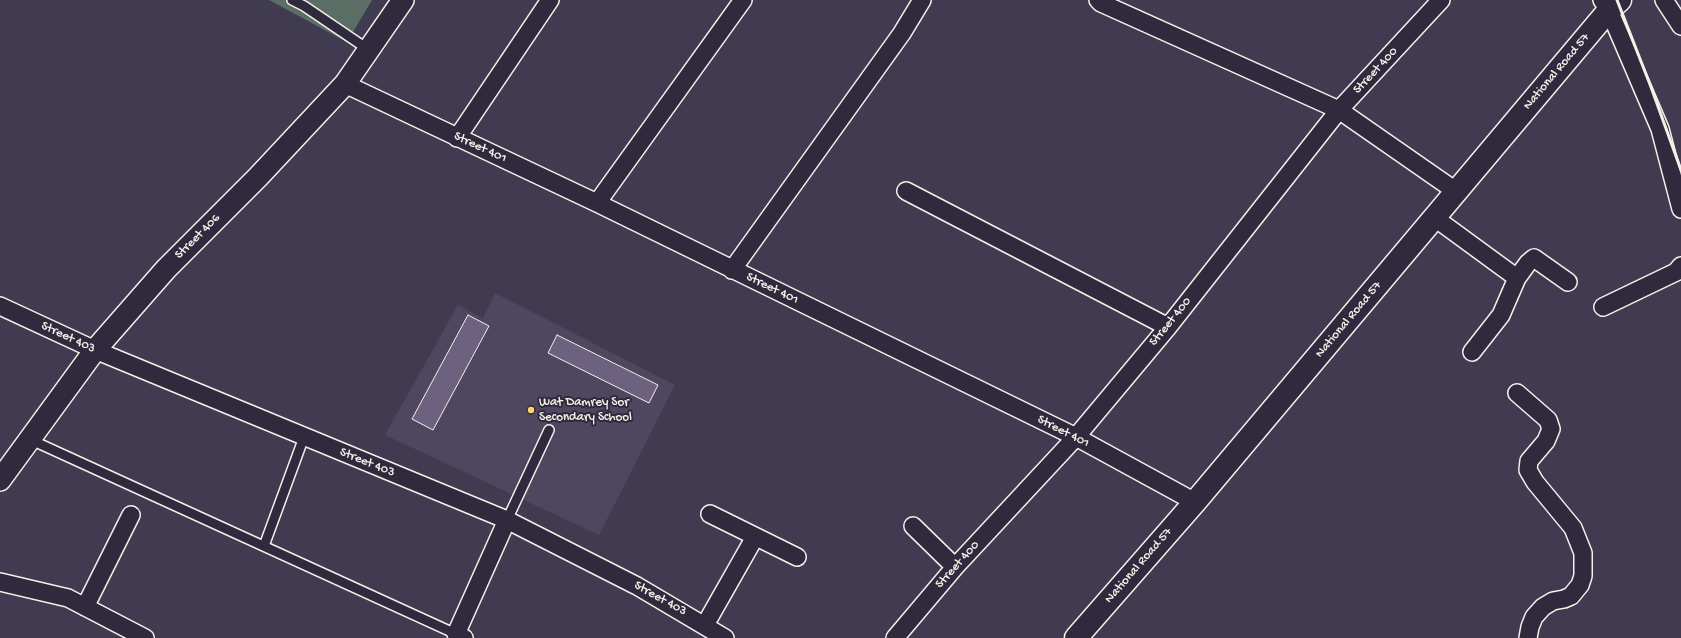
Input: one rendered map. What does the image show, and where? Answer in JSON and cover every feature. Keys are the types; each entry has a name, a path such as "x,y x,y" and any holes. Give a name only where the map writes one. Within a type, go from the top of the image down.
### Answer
{"main road":[{"name":"National Road 57","path":"1076,638 1195,502 1457,192 1610,3"}],"street":[{"name":"Street 406","path":"0,480 95,350 166,269 258,177 345,84 403,0"},
{"path":"457,138 550,0"},
{"path":"597,203 743,0"},
{"path":"732,270 898,40 922,0"},
{"path":"1098,0 1108,7 1339,110 1457,192"},
{"name":"Street 400","path":"895,638 955,567 1076,437 1168,326 1339,110 1441,0"},
{"path":"1664,0 1681,26"},
{"path":"1610,3 1660,128 1681,209"},
{"name":"Street 401","path":"345,84 597,203 1076,437 1195,502"},
{"path":"906,191 1168,326"},
{"path":"1435,218 1518,278"},
{"path":"1472,352 1501,315 1518,278 1528,263 1534,258 1568,282"},
{"path":"1603,307 1676,272 1681,266"},
{"name":"Street 403","path":"0,306 95,350 507,520 637,586 725,638"},
{"path":"1517,393 1548,420 1551,429 1546,441 1529,461 1528,470 1535,482 1573,528 1583,553 1583,576 1580,585 1571,596 1553,601 1543,607 1534,617 1530,626 1528,638"},
{"path":"710,514 797,557"},
{"path":"84,607 131,515"},
{"path":"460,636 507,520"},
{"path":"914,526 955,567"},
{"path":"705,625 755,537"},
{"path":"0,582 68,598 145,638"}],"lane":[{"path":"292,0 369,50"},
{"path":"507,520 549,430"},
{"path":"264,546 304,437"},
{"path":"29,439 460,636"}],"shaded area":[{"name":"Wat Damrey Sor Secondary School","path":"495,293 675,385 599,535 385,435 458,305 483,318"}],"green space":[{"path":"269,0 372,0 347,42"}],"building":[{"path":"468,315 489,326 433,430 412,419"},
{"path":"557,335 658,385 649,403 548,353"}],"railway":[{"path":"1617,0 1681,170"}],"place":[{"name":"Wat Damrey Sor Secondary School","path":"531,410"}]}
